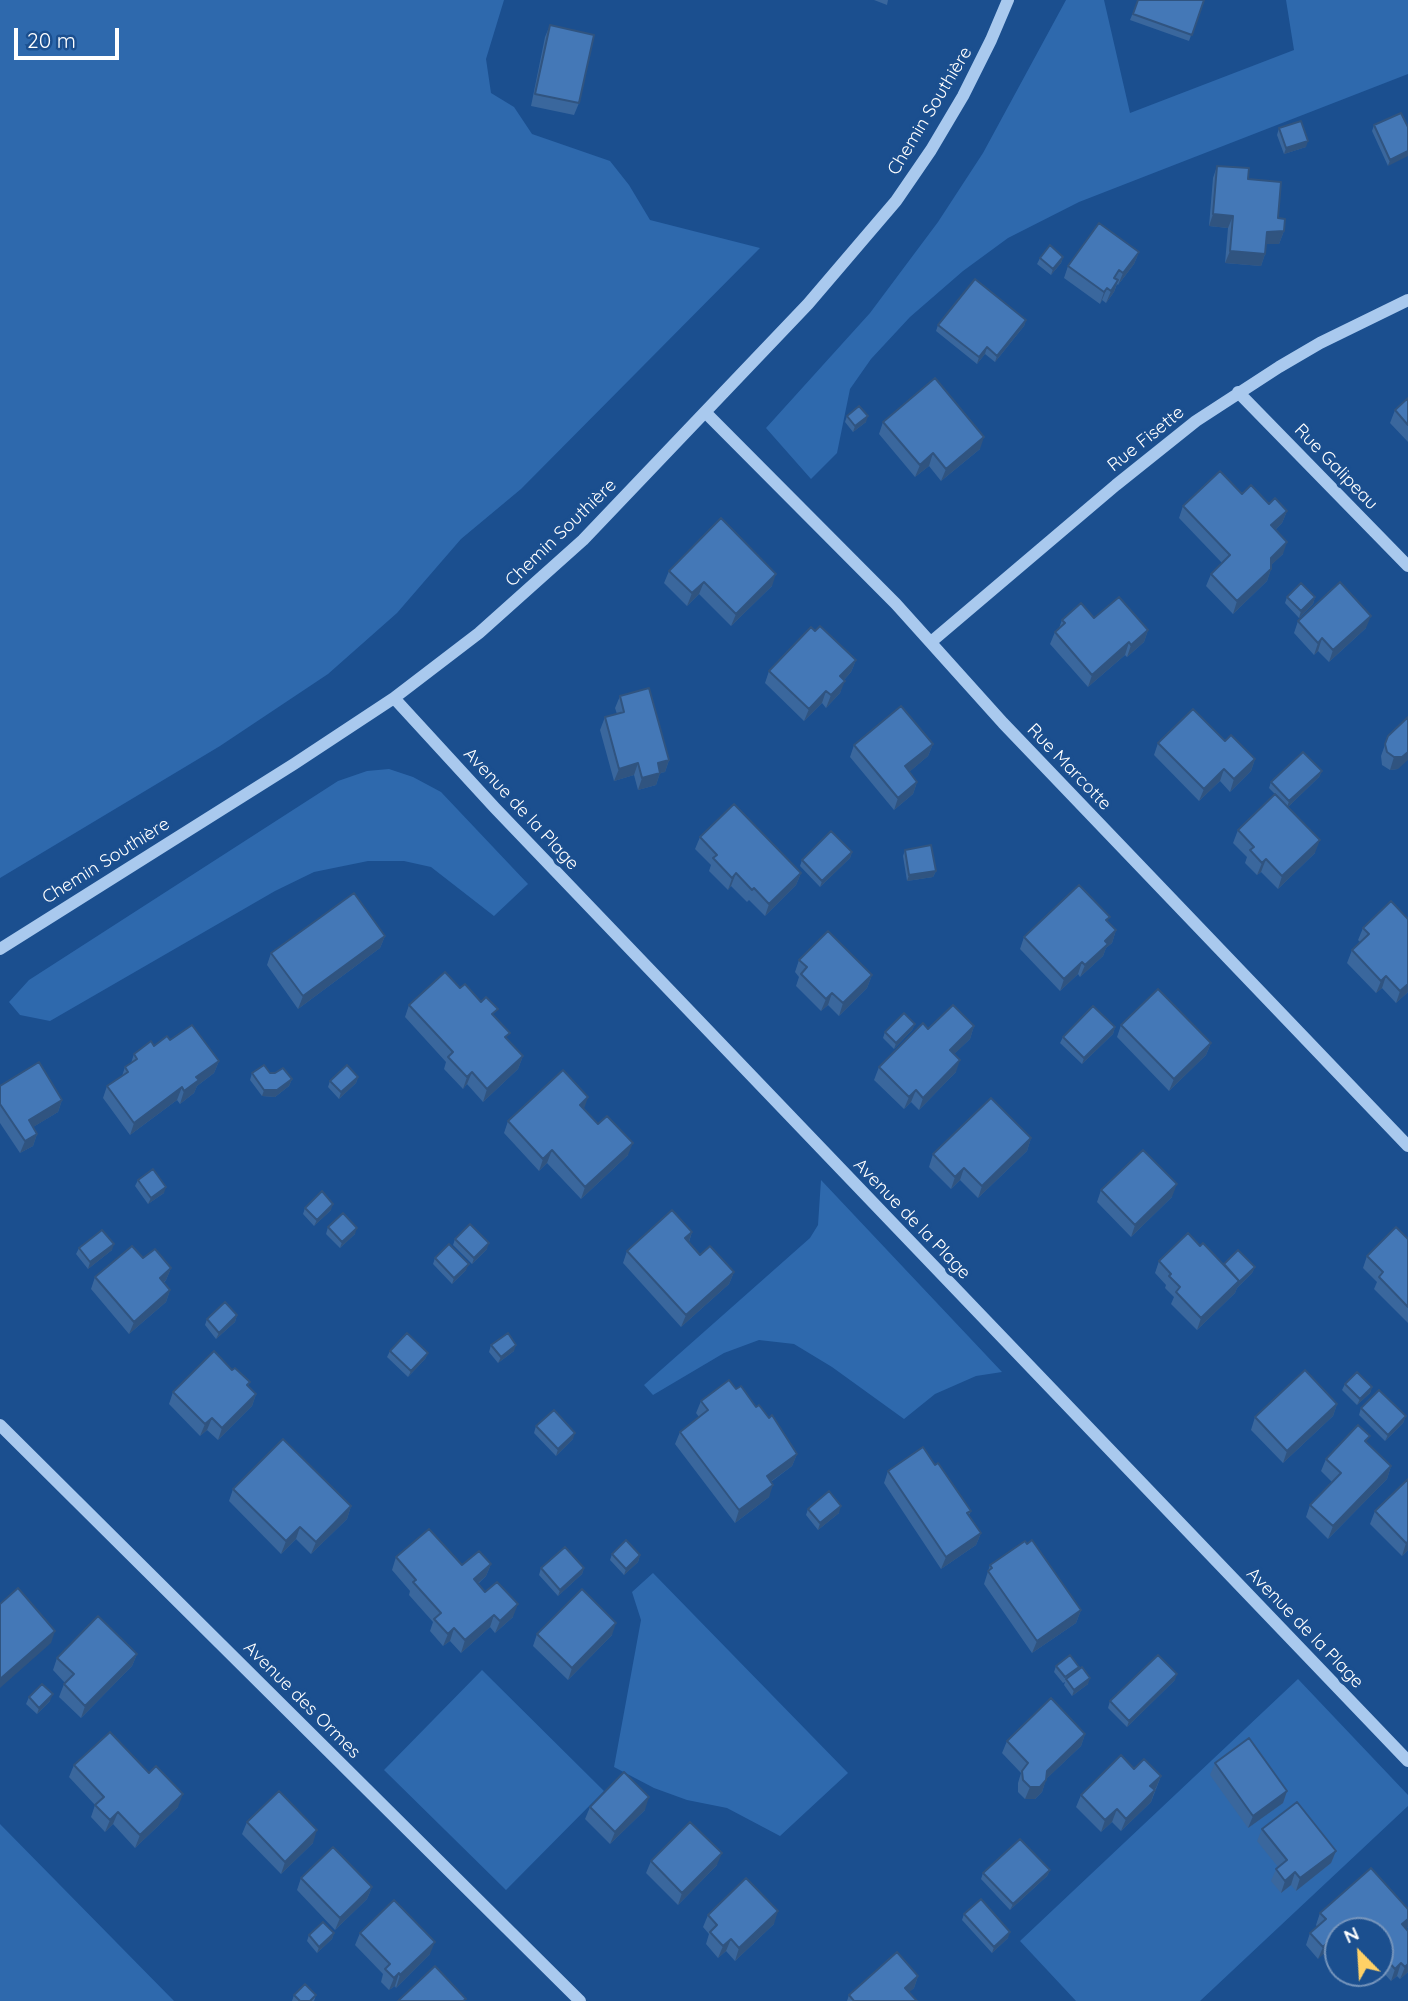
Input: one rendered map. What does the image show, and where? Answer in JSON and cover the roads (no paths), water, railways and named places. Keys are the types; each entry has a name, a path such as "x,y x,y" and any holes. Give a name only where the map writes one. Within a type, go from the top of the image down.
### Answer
{"street":[{"name":"Chemin Southière","path":"0,949 394,698 479,633 583,540 808,304 895,201 931,150 963,96 1008,0"},
{"name":"Rue Fisette","path":"931,642 1155,452 1238,392 1320,343 1408,299"},
{"name":"Rue Galipeau","path":"1238,392 1408,566"},
{"name":"Rue Marcotte","path":"705,412 931,642 1003,723 1408,1146"},
{"name":"Avenue de la Plage","path":"394,698 524,838 1408,1761"},
{"name":"Avenue des Ormes","path":"0,1424 580,2001"}]}
